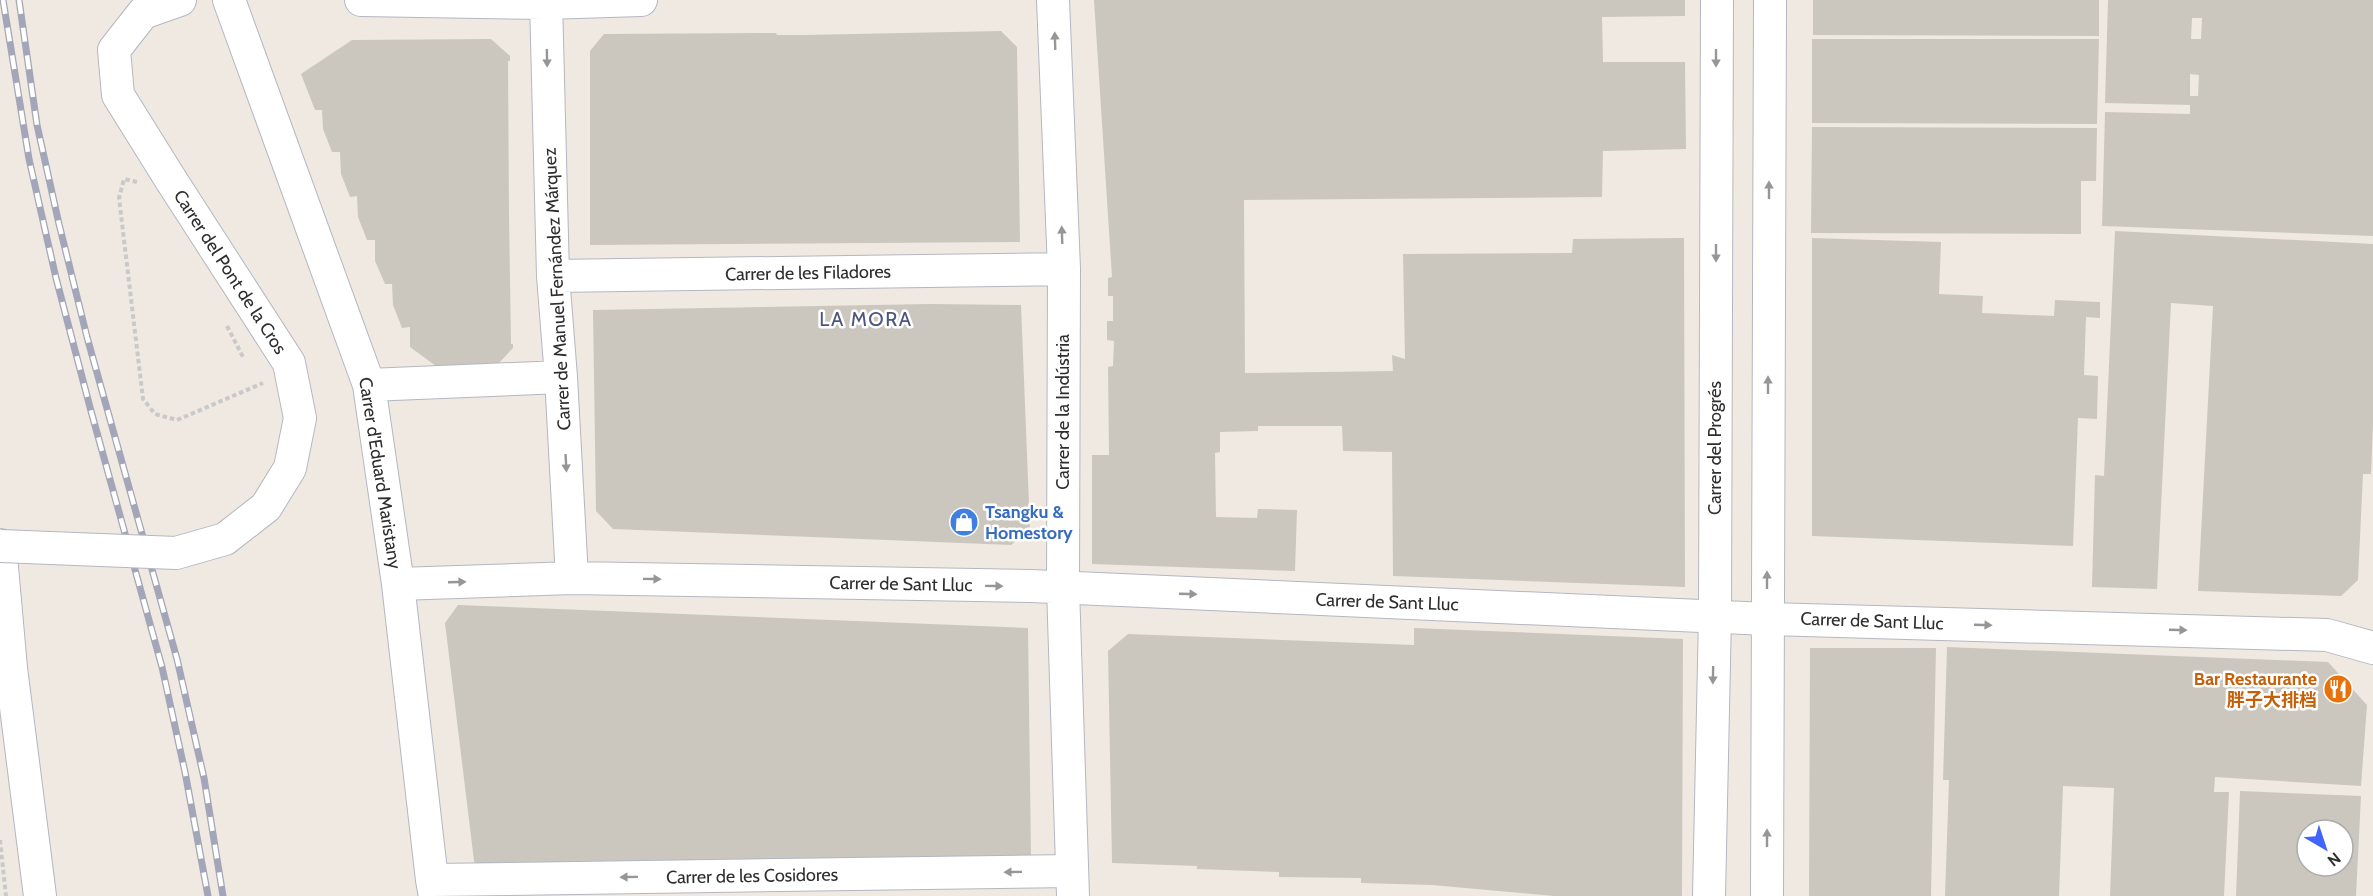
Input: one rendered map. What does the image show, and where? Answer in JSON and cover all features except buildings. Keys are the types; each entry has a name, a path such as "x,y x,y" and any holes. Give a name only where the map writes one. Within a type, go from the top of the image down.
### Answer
{"street":[{"name":"Carrer del Pont de la Cros","path":"0,545 176,552 225,539 266,507 290,468 300,418 289,363 156,184 118,95 114,50 143,13 180,0"},
{"name":"Carrer d'Eduard Maristany","path":"230,0 369,385 398,584 434,888"},
{"path":"361,0 546,2 641,0"},
{"name":"Carrer de la Indústria","path":"1053,0 1064,269 1063,588 1072,883"},
{"name":"Carrer del Progrés","path":"1709,896 1714,616 1716,0"},
{"path":"1767,896 1770,0"},
{"name":"Carrer de Manuel Fernández Márquez","path":"546,2 553,276 572,578"},
{"name":"Carrer de les Filadores","path":"553,276 1064,269"},
{"path":"369,385 561,377"},
{"path":"0,545 11,668 40,896"},
{"name":"Carrer de Sant Lluc","path":"398,584 572,578 1063,588 1767,619 2326,635 2373,648"},
{"name":"Carrer de les Cosidores","path":"434,888 1072,883"}],"path":[{"path":"156,184 124,179 119,198 143,399 155,414 177,420 268,381"},
{"path":"221,316 243,357"},
{"path":"0,840 6,896"}],"railway":[{"path":"3,0 29,159 56,278 162,667 185,772 208,896"},
{"path":"19,0 37,125 59,224 87,337 177,659 204,778 223,896"}],"place":[{"name":"Tsangku & Homestory","path":"964,522"},
{"name":"Bar Restaurante 胖子大排档","path":"2338,689"}],"district":[{"name":"LA MORA","path":"866,319"}]}
